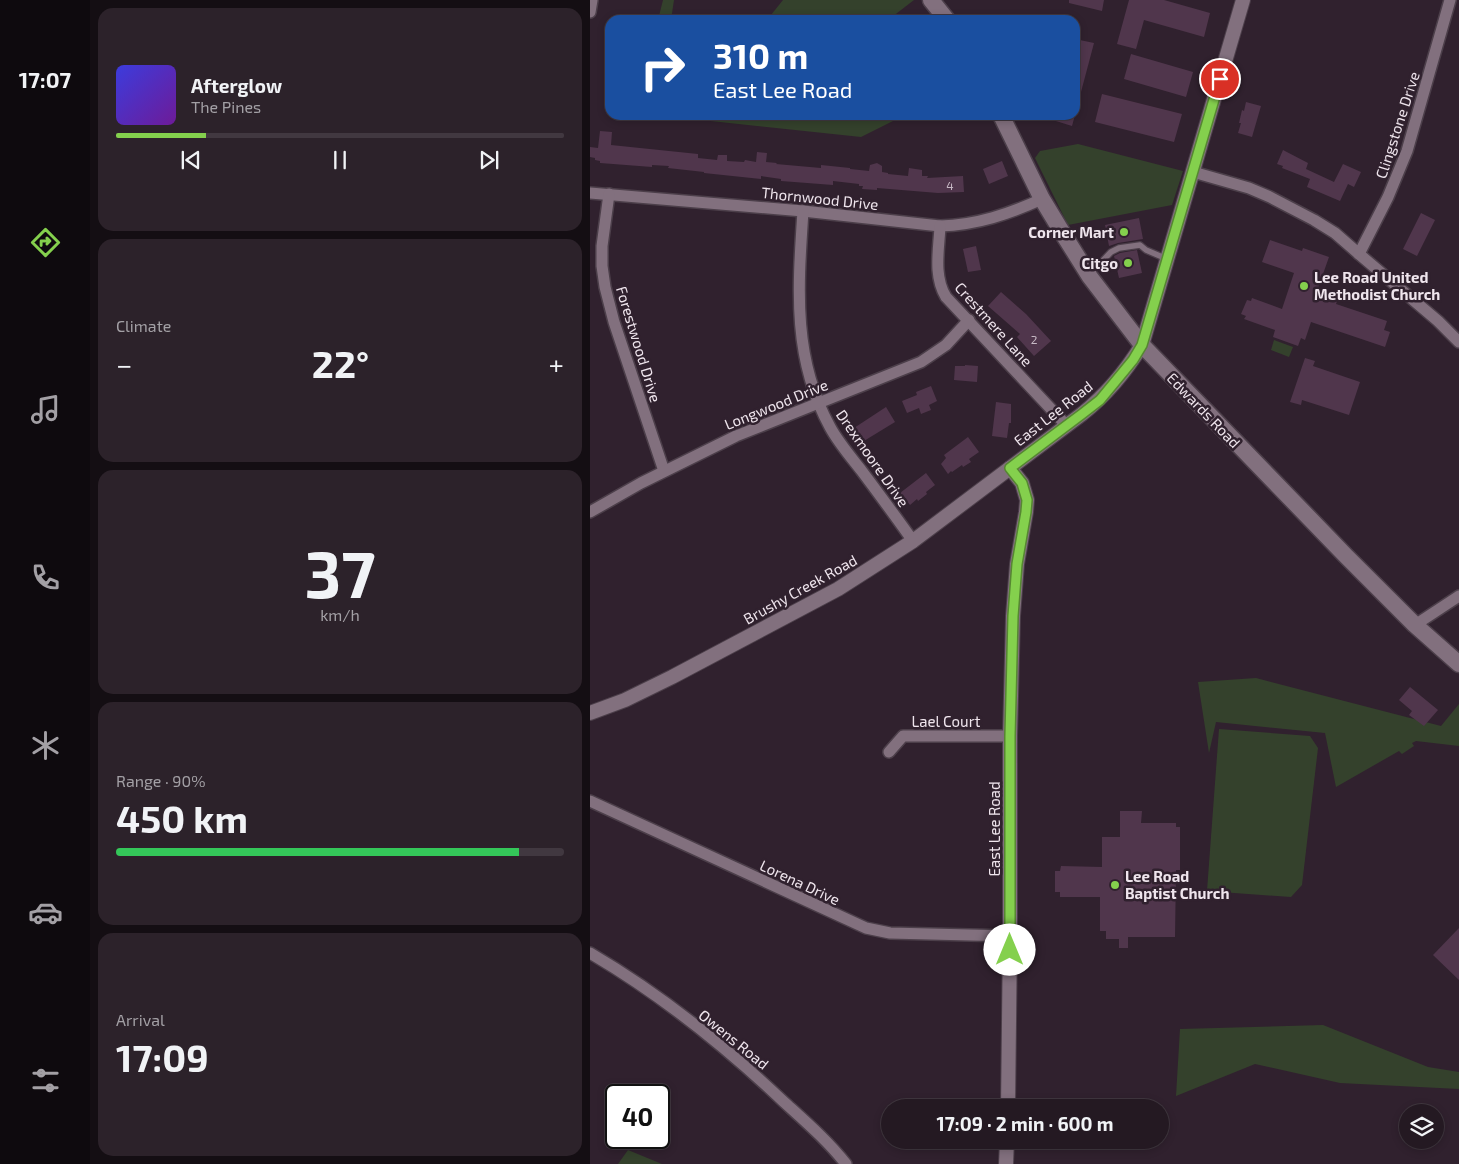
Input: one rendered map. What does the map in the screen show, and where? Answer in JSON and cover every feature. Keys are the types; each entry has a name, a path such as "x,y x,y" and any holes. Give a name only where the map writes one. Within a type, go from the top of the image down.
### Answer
{"main road":[{"path":"931,0 943,15"},
{"name":"Edwards Road","path":"1003,120 1042,199 1089,275 1142,345 1346,556 1415,625 1459,664"}],"street":[{"path":"590,12 592,0"},
{"name":"East Lee Road","path":"1008,1099 1010,736 1014,593 1027,500 1022,483 1010,468 1100,400 1133,360 1142,345 1243,0"},
{"name":"Clingstone Drive","path":"1359,254 1388,197 1406,151 1450,0"},
{"path":"1193,172 1240,185 1270,197 1335,233 1438,321 1459,342"},
{"name":"Thornwood Drive","path":"590,193 803,211 940,226 969,224 986,220 1017,210 1042,199"},
{"name":"Forestwood Drive","path":"609,194 602,246 605,287 614,322 664,471"},
{"name":"Drexmoore Drive","path":"803,211 798,284 800,319 807,365 818,402 830,429 913,540"},
{"name":"Crestmere Lane","path":"940,226 938,274 943,292 951,304 969,320 1066,426"},
{"name":"Longwood Drive","path":"590,512 664,471 736,436 922,362 946,345 969,320"},
{"name":"Brushy Creek Road","path":"590,712 625,700 672,678 838,590 913,540 1010,468"},
{"path":"1415,625 1459,596"},
{"name":"Lael Court","path":"889,752 903,736 1010,736"},
{"name":"Lorena Drive","path":"590,801 866,928 890,933 1010,936"},
{"name":"Owens Road","path":"590,953 650,992 702,1030 754,1073 817,1133 846,1164"},
{"path":"1006,1164 1007,1149"}],"lane":[{"path":"1089,275 1111,252 1119,248 1140,245 1146,250 1168,259"}],"green space":[{"path":"663,0 674,0 672,15 659,15"},
{"path":"783,0 914,0 894,15 771,15"},
{"path":"702,120 895,120 861,137"},
{"path":"1078,144 1183,171 1172,205 1068,225 1035,158 1040,151"},
{"path":"1274,340 1293,347 1289,357 1271,350"},
{"path":"1256,678 1441,726 1459,704 1459,746 1416,741 1412,743 1414,746 1402,754 1399,751 1336,787 1325,733 1216,722 1209,753 1198,682"},
{"path":"1219,729 1310,736 1318,748 1302,885 1291,897 1207,891"},
{"path":"1323,1025 1428,1067 1459,1072 1459,1089 1340,1083 1255,1064 1176,1096 1180,1029"},
{"path":"628,1150 662,1164 618,1164"}],"building":[{"path":"1069,0 1104,0 1102,11 1069,3"},
{"path":"1129,0 1164,0 1210,13 1204,37 1144,20 1136,49 1117,44"},
{"path":"1080,40 1094,43 1080,96"},
{"path":"1131,54 1193,72 1186,97 1124,79"},
{"path":"1102,94 1182,114 1174,142 1095,122"},
{"path":"1246,102 1261,106 1252,137 1238,133 1242,110 1244,111"},
{"path":"1053,120 1074,120 1072,126"},
{"path":"600,131 612,132 611,145 698,154 698,158 717,160 718,155 727,155 727,161 744,162 745,160 756,162 757,152 767,153 766,162 776,164 821,168 821,165 869,171 870,165 877,163 882,166 882,172 888,174 908,176 909,168 922,170 922,176 928,176 927,178 963,176 964,192 938,193 877,188 877,190 862,189 863,186 859,186 859,184 833,181 833,185 781,181 781,179 761,176 761,179 704,173 668,168 669,166 652,165 652,167 600,163 595,158 590,157 590,147 598,148"},
{"path":"1283,150 1308,163 1306,169 1334,182 1343,164 1361,172 1354,187 1348,184 1340,201 1307,187 1310,179 1282,168 1283,166 1277,164"},
{"path":"1002,161 1008,176 989,184 983,169"},
{"path":"1421,213 1435,220 1417,256 1403,249"},
{"name":"Corner Mart","path":"1139,218 1143,239 1109,246 1105,225"},
{"name":"Lee Road United Methodist Church","path":"1270,240 1302,251 1303,248 1329,257 1317,291 1338,298 1336,304 1387,321 1384,330 1390,332 1385,347 1311,322 1305,340 1301,338 1298,346 1273,337 1275,330 1244,319 1246,316 1241,314 1247,300 1251,301 1252,298 1282,309 1294,273 1262,262"},
{"path":"976,246 981,270 968,272 963,249"},
{"name":"Citgo","path":"1137,250 1142,273 1119,278 1114,256"},
{"path":"1001,292 1026,314 1051,341 1034,356 1017,337 1020,334 988,306"},
{"path":"1305,358 1315,361 1313,366 1360,382 1349,415 1302,400 1301,405 1290,402"},
{"path":"955,366 978,366 977,382 954,380"},
{"path":"931,386 937,401 929,405 931,410 921,414 919,408 907,413 902,401 917,395 916,392"},
{"path":"996,402 1011,404 1011,423 1009,423 1007,438 992,436"},
{"path":"886,407 895,422 859,444 851,430"},
{"path":"968,437 979,452 969,459 971,462 963,467 962,465 948,474 941,464 946,458 944,455"},
{"path":"926,473 935,485 926,492 927,494 910,505 900,493"},
{"path":"1410,687 1438,710 1424,726 1409,715 1412,711 1399,700"},
{"name":"Lee Road Baptist Church","path":"1120,811 1142,811 1141,823 1176,823 1176,827 1180,827 1180,870 1176,870 1175,937 1128,937 1128,948 1119,948 1119,939 1106,939 1106,931 1100,931 1100,897 1060,897 1060,892 1055,892 1055,871 1060,871 1061,866 1102,867 1102,837 1120,837"},
{"path":"1459,928 1459,980 1433,955"}],"place":[{"name":"Corner Mart","path":"1124,232"},
{"name":"Citgo","path":"1128,263"},
{"name":"Lee Road United Methodist Church","path":"1304,286"},
{"name":"Lee Road Baptist Church","path":"1115,885"}],"route":[{"path":"1010,950 1010,736 1013,616 1017,564 1027,500 1022,483 1010,468 1100,400 1133,360 1142,345 1220,79"}]}
